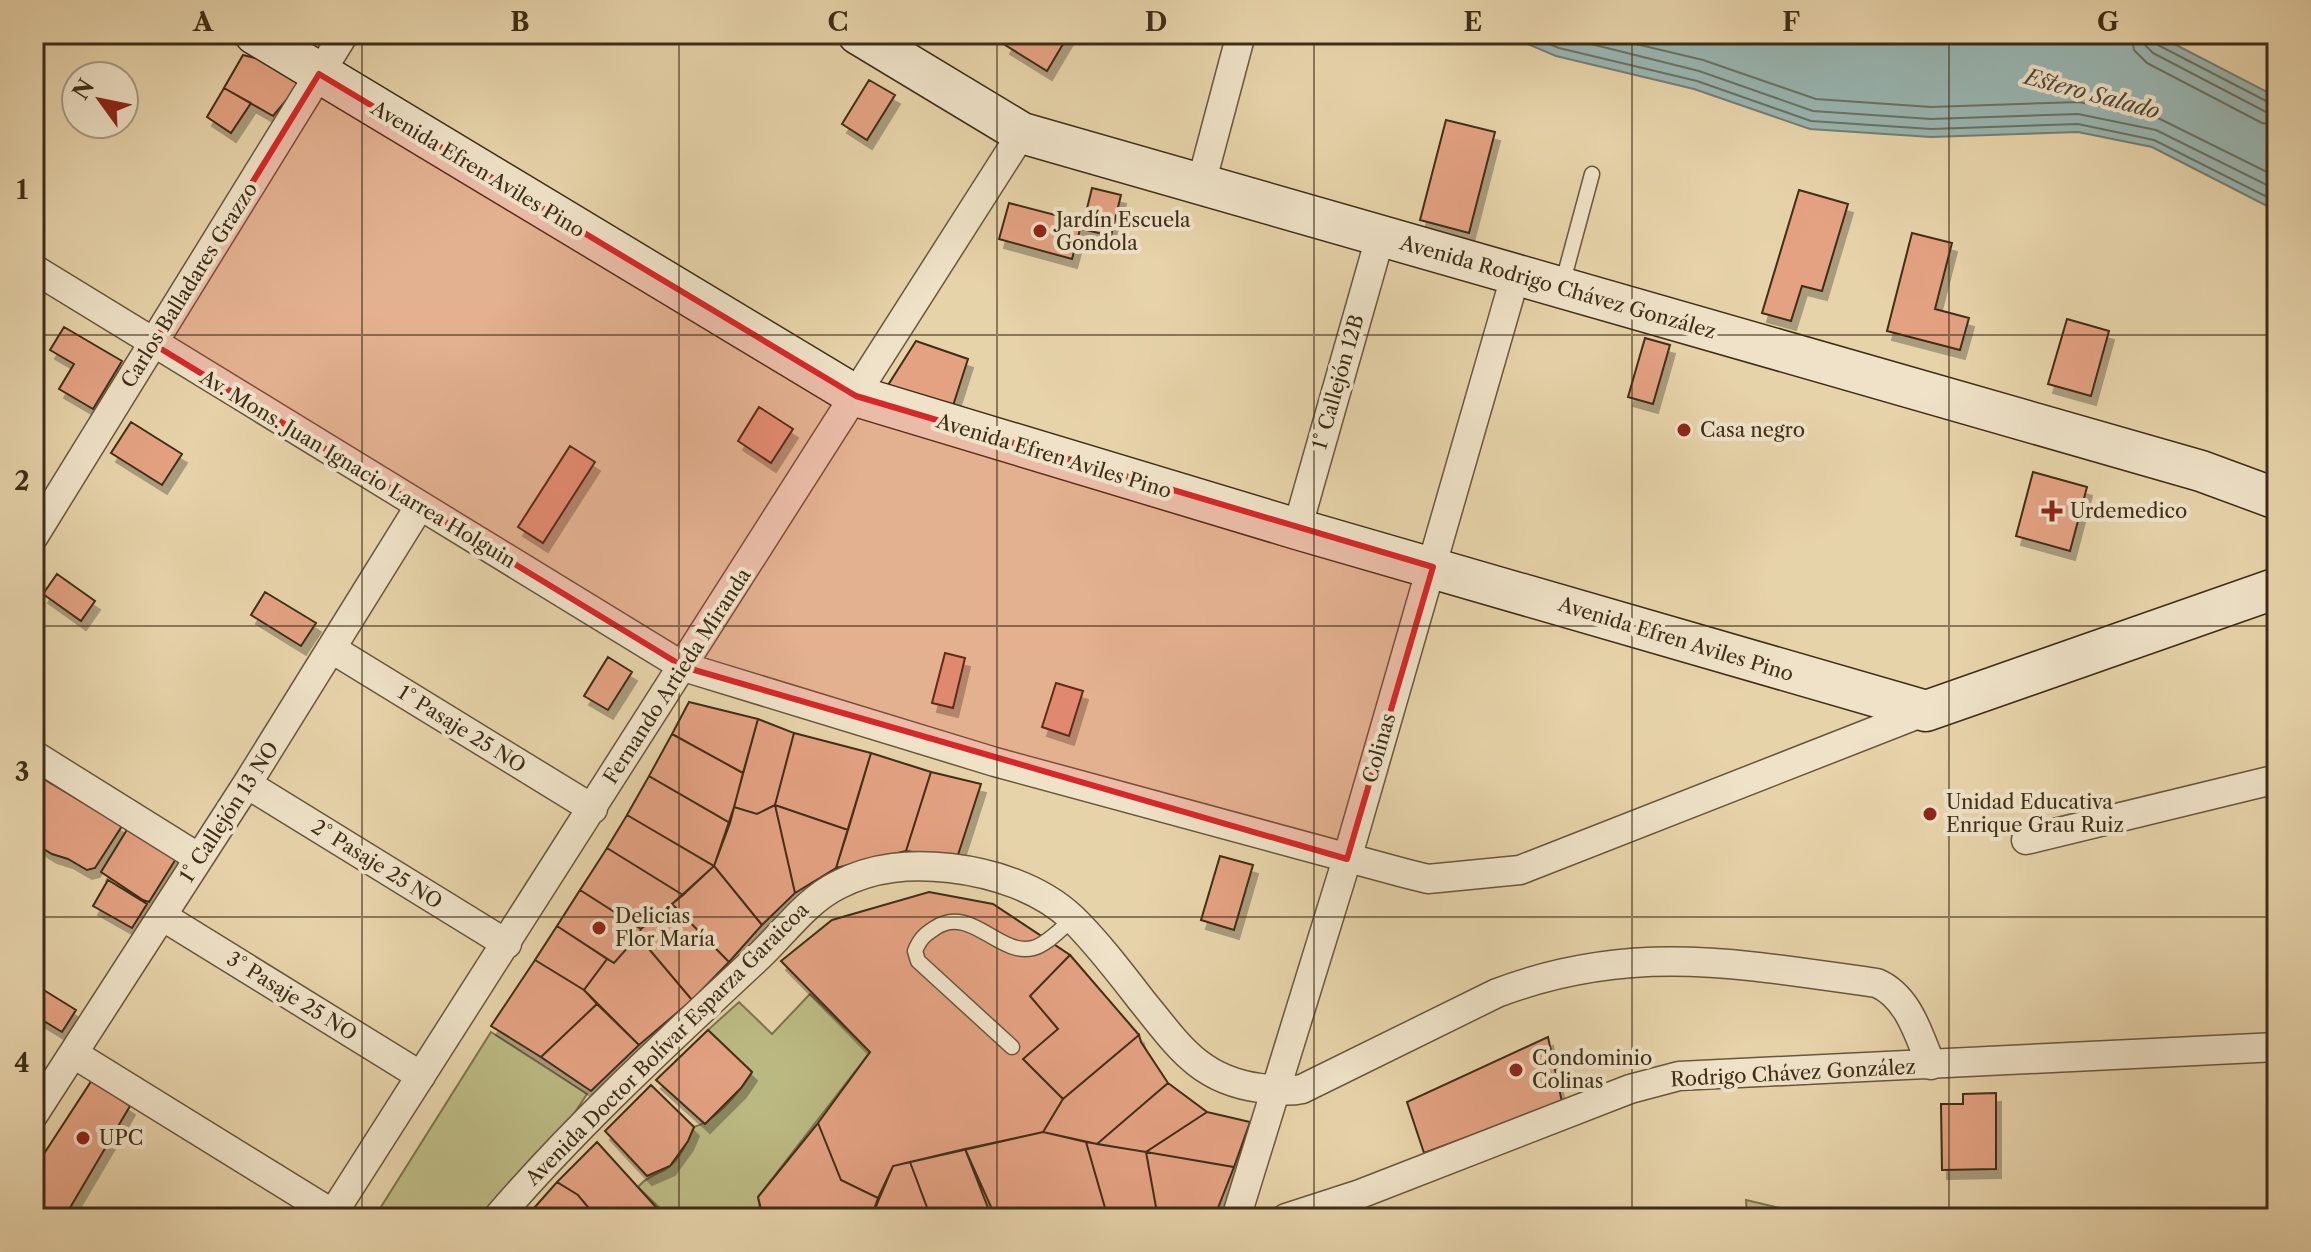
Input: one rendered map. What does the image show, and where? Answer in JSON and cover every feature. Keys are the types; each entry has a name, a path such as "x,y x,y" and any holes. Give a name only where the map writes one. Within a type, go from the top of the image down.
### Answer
{"street":[{"name":"Avenida Efren Aviles Pino","path":"255,34 856,396 1297,529 1926,711"},
{"name":"Carlos Balladares Grazzo","path":"34,536 344,34"},
{"name":"Avenida Rodrigo Chávez González","path":"858,34 1022,133 1381,234 1515,277 2201,471 2277,499"},
{"path":"1201,184 1241,34"},
{"name":"Fernando Artieda Miranda","path":"332,1216 1022,133"},
{"name":"1° Callejón 12B","path":"1297,529 1381,234"},
{"name":"Av. Mons. Juan Ignacio Larrea Holguin","path":"34,269 684,667 995,762 1428,879 1520,870 1926,711"},
{"name":"Colinas","path":"1236,1218 1347,859 1515,277"},
{"name":"1° Callejón 13 NO","path":"34,1114 247,784 419,507"},
{"path":"1926,711 2277,588"},
{"name":"1° Pasaje 25 NO","path":"332,649 593,809"},
{"path":"34,755 199,858"},
{"path":"2026,840 2277,779"},
{"name":"2° Pasaje 25 NO","path":"247,784 507,944"},
{"name":"Avenida Doctor Bolívar Esparza Garaicoa","path":"497,1218 552,1155 670,1039 780,938 812,900 841,883 900,866 965,870 1029,889 1073,919 1186,1055 1234,1083 1291,1092 1318,1083 1497,993 1519,985 1579,969 1655,960 1741,964 1877,983 1893,993 1906,1008 1931,1065"},
{"name":"3° Pasaje 25 NO","path":"162,916 421,1076"},
{"name":"Rodrigo Chávez González","path":"1286,1218 1360,1194 1656,1081 1679,1076 2277,1047"},
{"path":"74,1054 332,1216"}],"lane":[{"path":"1561,290 1592,174"},
{"path":"1012,1047 918,961 915,951 920,938 941,924 966,922 1010,945 1030,949 1043,943 1073,919"}],"highlighted area":[{"path":"319,74 856,396 1433,567 1347,859 684,667 153,344"}],"shaded area":[{"path":"810,994 870,1052 758,1197 761,1214 752,1218 670,1218 638,1187 674,1162 694,1127 719,1112 752,1073 708,1030 739,1002 772,1034"},
{"path":"491,1032 587,1094 552,1147 490,1218 374,1218"},
{"path":"1746,1200 1822,1218 1747,1218"}],"water":[{"name":"Estero Salado","path":"1504,34 2155,34 2277,97 2277,211 2152,147 2078,132 1931,137 1810,129 1694,89 1556,56"}],"building":[{"path":"1012,34 1069,34 1047,71 1005,45"},
{"path":"243,55 300,69 305,78 273,116 224,88"},
{"path":"869,80 895,95 867,140 842,124"},
{"path":"224,88 251,103 231,133 207,117"},
{"path":"1446,120 1495,132 1469,233 1420,220"},
{"path":"1092,188 1121,195 1111,236 1082,229"},
{"path":"1799,190 1848,204 1822,291 1802,286 1791,321 1762,313"},
{"name":"Jardín Escuela Gondola","path":"1009,203 1082,222 1072,259 999,239"},
{"path":"1912,233 1952,243 1935,309 1969,318 1960,350 1887,331"},
{"path":"2067,319 2109,331 2091,396 2048,384"},
{"path":"64,327 122,361 93,409 59,389 74,364 50,350"},
{"path":"1645,338 1670,345 1653,404 1628,397"},
{"path":"916,341 968,359 951,412 883,393"},
{"path":"759,407 793,429 771,463 738,441"},
{"path":"131,422 182,454 162,485 111,453"},
{"path":"570,446 595,462 543,543 518,527"},
{"name":"Urdemedico","path":"2033,472 2087,487 2070,551 2016,536"},
{"path":"57,574 95,601 81,621 43,594"},
{"path":"265,592 316,623 301,646 251,615"},
{"path":"945,653 965,658 953,708 932,703"},
{"path":"608,657 632,672 608,710 584,696"},
{"path":"1056,683 1083,691 1069,736 1042,727"},
{"path":"689,702 758,719 743,773 672,734"},
{"path":"758,719 794,733 775,805 757,814 734,807"},
{"path":"794,733 871,753 848,830 775,805"},
{"path":"672,734 743,773 730,823 649,776"},
{"path":"871,753 931,772 906,851 836,868"},
{"path":"931,772 981,784 957,858 906,851"},
{"path":"37,775 122,826 95,868 87,870 52,854 35,839 37,811 34,810 34,780"},
{"path":"649,776 730,823 714,866 627,815"},
{"path":"775,805 848,830 836,868 795,893"},
{"path":"775,805 795,893 762,925 714,866 734,807 757,814"},
{"path":"627,815 714,866 683,895 607,848"},
{"path":"128,828 179,854 149,902 101,872"},
{"path":"607,848 683,895 641,929 580,890"},
{"path":"1220,856 1253,865 1234,930 1201,920"},
{"path":"714,866 762,925 729,962 672,904"},
{"path":"108,880 147,904 132,928 93,906"},
{"name":"Delicias Flor María","path":"580,890 641,929 614,963 557,926"},
{"path":"929,892 993,904 1070,955 1030,996 1058,1029 1023,1059 1063,1099 1043,1132 893,1166 878,1198 841,1180 818,1123 870,1052 781,961 832,920"},
{"path":"672,904 729,962 692,1000 638,936 641,929"},
{"path":"557,926 607,959 584,990 535,960"},
{"path":"638,936 692,1000 639,1045 584,990 607,959 614,963"},
{"path":"1070,955 1139,1035 1063,1099 1023,1059 1058,1029 1030,996"},
{"path":"535,960 584,990 597,1004 541,1057 491,1026"},
{"path":"34,984 76,1010 62,1032 34,1015"},
{"path":"597,1004 639,1045 591,1091 541,1057"},
{"path":"708,1030 752,1072 741,1088 705,1124 656,1080"},
{"path":"1139,1035 1168,1083 1097,1144 1043,1132 1063,1099"},
{"name":"Condominio Colinas","path":"1548,1037 1562,1102 1424,1153 1407,1102"},
{"name":"UPC","path":"92,1080 130,1106 64,1218 53,1218 34,1207 34,1169"},
{"path":"1168,1083 1207,1112 1146,1152 1097,1144"},
{"path":"651,1085 694,1127 670,1166 647,1176 605,1131"},
{"path":"1996,1093 1996,1169 1942,1170 1941,1104 1963,1104 1963,1094"},
{"path":"1207,1112 1250,1122 1234,1167 1146,1152"},
{"path":"818,1123 841,1180 878,1198 871,1218 763,1218 758,1197"},
{"path":"1043,1132 1086,1142 1108,1218 996,1218 965,1149"},
{"path":"597,1142 669,1218 597,1218 578,1195 557,1182"},
{"path":"1086,1142 1146,1152 1158,1218 1108,1218"},
{"path":"965,1149 992,1218 931,1218 910,1162"},
{"path":"1146,1152 1234,1167 1214,1218 1158,1218"},
{"path":"910,1162 931,1218 871,1218 893,1166"},
{"path":"557,1182 578,1195 597,1218 529,1218 527,1216"}],"place":[{"name":"Jardín Escuela Gondola","path":"1040,231"},
{"name":"Casa negro","path":"1684,430"},
{"name":"Urdemedico","path":"2052,511"},
{"name":"Unidad Educativa Enrique Grau Ruiz","path":"1930,814"},
{"name":"Delicias Flor María","path":"599,928"},
{"name":"Condominio Colinas","path":"1516,1070"},
{"name":"UPC","path":"83,1138"}]}
